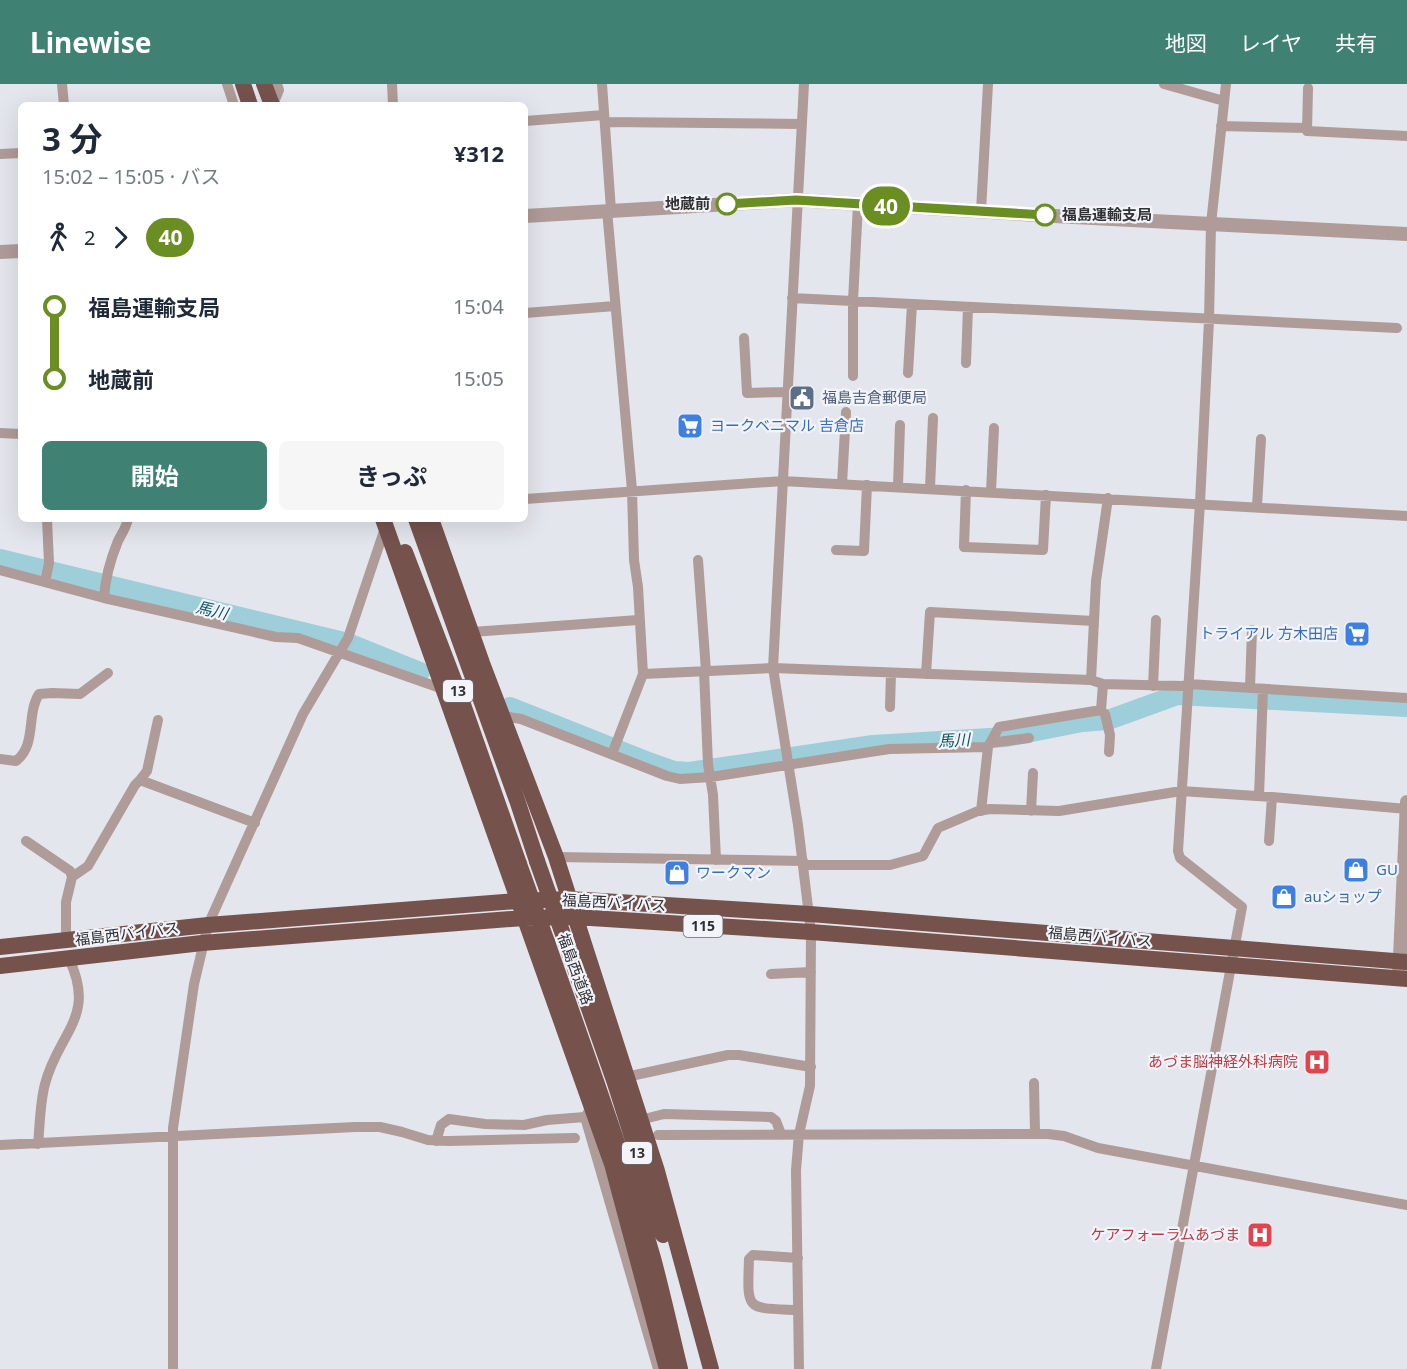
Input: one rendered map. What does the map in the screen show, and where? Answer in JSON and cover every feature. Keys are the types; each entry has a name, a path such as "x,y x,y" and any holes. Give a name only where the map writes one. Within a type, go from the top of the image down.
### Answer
{"highway":[{"path":"243,84 249,102"},
{"path":"264,84 271,102"},
{"path":"387,522 589,1111 612,1164 667,1369"},
{"name":"福島西道路","path":"387,522 460,696 599,1088 653,1260 680,1369"},
{"name":"福島西道路","path":"417,522 511,782 615,1083 670,1257 699,1369"},
{"path":"432,522 556,858 657,1171 711,1369"},
{"name":"福島西バイパス","path":"0,947 208,925 569,899 810,915 1404,962"},
{"name":"福島西バイパス","path":"0,966 202,943 524,918 575,917 811,932 1403,979"}],"street":[{"path":"62,84 64,102"},
{"path":"227,84 233,102"},
{"path":"273,102 279,90 277,84"},
{"path":"392,84 393,102"},
{"path":"602,84 615,306 632,490 633,560 638,587 638,620 643,674 613,751"},
{"path":"799,1369 796,1170 812,1067 811,932 803,863 773,668 796,200 804,84"},
{"path":"981,211 988,84"},
{"path":"1164,84 1224,100"},
{"path":"1156,1369 1192,1166 1242,908 1180,858 1178,851 1200,503 1211,224 1226,84"},
{"path":"1308,88 1307,131 1407,136"},
{"path":"528,121 604,118 802,124"},
{"path":"1221,126 1307,128"},
{"path":"0,154 18,153"},
{"path":"528,216 796,200 1407,234"},
{"path":"853,376 853,301 858,204"},
{"path":"0,252 18,251"},
{"path":"792,298 1397,328"},
{"path":"908,373 912,304"},
{"path":"528,313 615,306"},
{"path":"966,363 968,307"},
{"path":"744,338 747,393 786,392"},
{"path":"842,484 846,412"},
{"path":"930,488 933,418"},
{"path":"898,486 900,425"},
{"path":"991,492 994,428"},
{"path":"0,433 18,434"},
{"path":"1257,506 1261,439"},
{"path":"528,499 783,481 1407,516"},
{"path":"836,550 864,551 867,485"},
{"path":"966,490 964,547 1043,550 1046,495"},
{"path":"1091,680 1096,581 1108,498"},
{"path":"47,522 47,573"},
{"path":"104,595 117,543 127,522"},
{"path":"172,1369 173,1135 192,996 202,943 303,714 344,646 387,522"},
{"path":"698,560 716,860"},
{"path":"0,570 47,573 104,595 276,637 298,638 344,646 443,689"},
{"path":"926,674 930,612 1094,621"},
{"path":"472,633 638,620"},
{"path":"1153,686 1156,620"},
{"path":"1250,688 1252,630"},
{"path":"643,674 773,668 1091,680 1103,684 1250,688 1263,691 1407,698"},
{"path":"890,708 891,673"},
{"path":"0,759 16,761 21,757 29,737 33,704 39,694 80,694 108,674"},
{"path":"1103,684 1103,712 1110,735 1109,752"},
{"path":"1259,796 1263,691"},
{"path":"981,811 991,741 999,727 1103,712"},
{"path":"503,716 521,719 613,751 666,776 680,779 709,771 788,759 1029,738"},
{"path":"72,877 88,866 135,785 147,771 158,720"},
{"path":"1031,811 1033,773"},
{"path":"140,780 255,823"},
{"path":"556,858 890,865 923,856 938,828 981,811 1059,811 1181,792 1259,796 1407,809"},
{"path":"1269,841 1272,797"},
{"path":"1403,979 1407,802"},
{"path":"26,841 70,871 72,877 66,902 66,940"},
{"path":"38,1144 44,1084 72,1025 79,1002 76,975 69,958"},
{"path":"771,974 811,972"},
{"path":"626,1077 728,1055 812,1067"},
{"path":"1034,1083 1035,1133"},
{"path":"436,1141 441,1125 448,1119 484,1124 524,1125 589,1111 658,1369"},
{"path":"640,1120 664,1114 771,1117 782,1134"},
{"path":"0,1145 173,1135 380,1127 436,1141 575,1138"},
{"path":"658,1135 1035,1133 1064,1136 1098,1148 1407,1205"},
{"path":"679,1253 691,1268 718,1369"},
{"path":"798,1258 753,1255 749,1259 748,1292 753,1305 760,1308 798,1310"}],"waterway":[{"name":"馬川","path":"0,559 348,643 420,672"},
{"name":"馬川","path":"510,707 651,763 674,771 689,772 873,745 1006,737 1082,722 1108,720 1177,695 1407,707"}],"bus line":[{"name":"40","path":"727,204 796,200 1045,215"}],"place":[{"name":"地蔵前","path":"727,204"},
{"name":"福島運輸支局","path":"1045,215"},
{"name":"福島吉倉郵便局","path":"802,398"},
{"name":"ヨークベニマル 吉倉店","path":"690,426"},
{"name":"トライアル 方木田店","path":"1357,634"},
{"name":"GU","path":"1356,870"},
{"name":"ワークマン","path":"677,873"},
{"name":"auショップ","path":"1284,897"},
{"name":"あづま脳神経外科病院","path":"1317,1062"},
{"name":"ケアフォーラムあづま","path":"1260,1235"}]}
